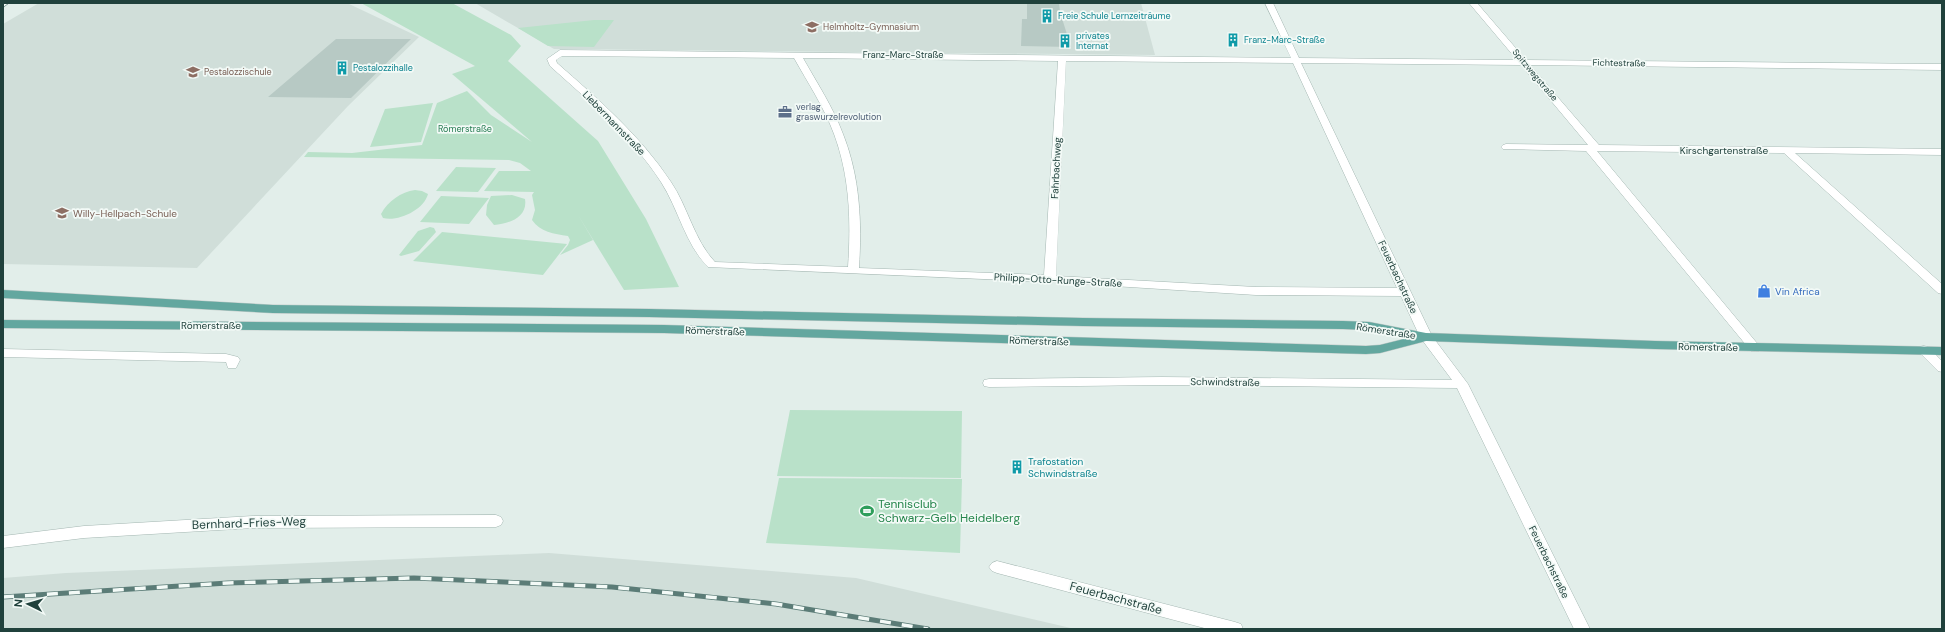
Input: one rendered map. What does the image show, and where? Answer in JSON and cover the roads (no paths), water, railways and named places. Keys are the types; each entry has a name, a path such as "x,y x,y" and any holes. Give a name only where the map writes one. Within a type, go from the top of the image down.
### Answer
{"main road":[{"name":"Römerstraße","path":"3,294 125,302 273,308 649,312 1083,322 1343,325 1369,326 1426,337 1754,348 1942,350"},
{"name":"Römerstraße","path":"3,324 664,329 1366,350 1380,349 1426,337"}],"street":[{"name":"Feuerbachstraße","path":"1269,3 1426,337 1454,371 1462,384 1582,629"},
{"name":"Spitzwegstraße","path":"1473,3 1524,62 1754,348"},
{"name":"Franz-Marc-Straße","path":"560,53 1295,61"},
{"name":"Liebermannstraße","path":"560,53 551,59 553,64 596,103 640,147 667,183 703,255 712,265"},
{"path":"797,55 838,134 849,168 856,219 853,271"},
{"name":"Fahrbachweg","path":"1050,278 1062,58"},
{"name":"Fichtestraße","path":"1295,61 1942,67"},
{"name":"Kirschgartenstraße","path":"1506,147 1942,152"},
{"path":"1786,150 1942,290"},
{"name":"Philipp-Otto-Runge-Straße","path":"712,265 1050,278 1256,292 1404,292"},
{"path":"1924,350 1942,368"},
{"path":"3,353 226,358 234,360 232,365"},
{"name":"Schwindstraße","path":"989,383 1162,381 1462,384"},
{"name":"Bernhard-Fries-Weg","path":"3,542 84,532 222,523 358,520 496,521"},
{"name":"Feuerbachstraße","path":"997,567 1235,629"}],"railway":[{"path":"3,6 7,3"},
{"path":"3,597 228,583 414,578 612,587 776,604 928,629"}],"place":[{"name":"Freie Schule Lernzeiträume","path":"1047,16"},
{"name":"Helmholtz-Gymnasium","path":"812,27"},
{"name":"Franz-Marc-Straße","path":"1233,40"},
{"name":"privates Internat","path":"1065,41"},
{"name":"Pestalozzihalle","path":"342,68"},
{"name":"Pestalozzischule","path":"193,72"},
{"name":"verlag graswurzelrevolution","path":"785,112"},
{"name":"Willy-Hellpach-Schule","path":"62,213"},
{"name":"Vin Africa","path":"1764,291"},
{"name":"Trafostation Schwindstraße","path":"1017,467"},
{"name":"Tennisclub Schwarz-Gelb Heidelberg","path":"867,511"}]}
